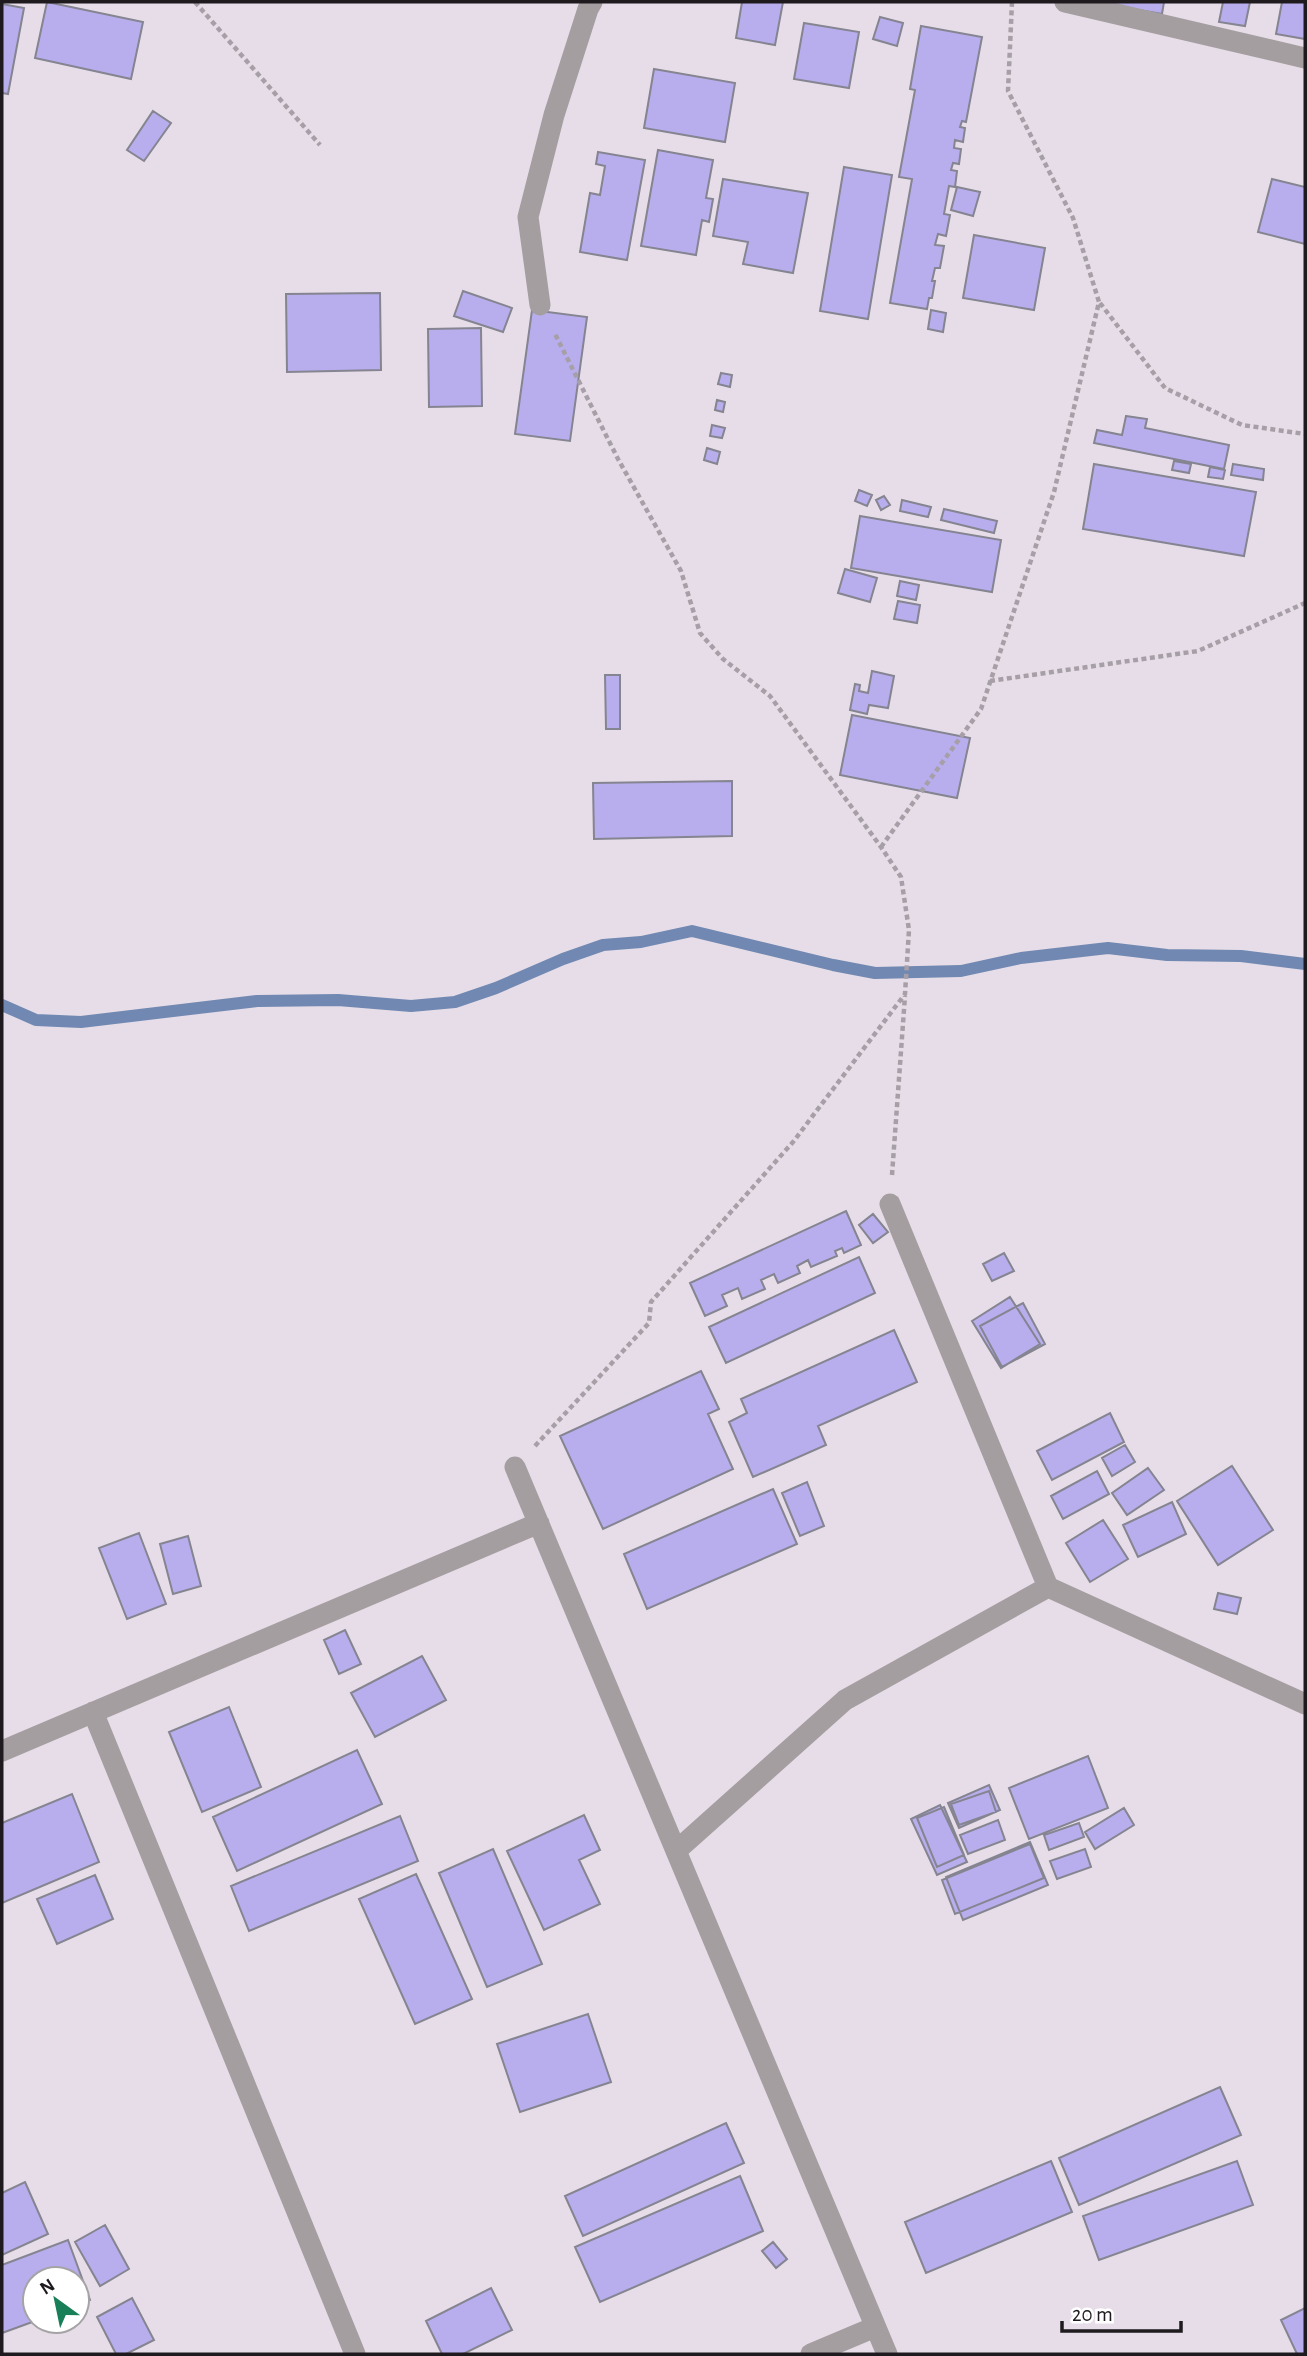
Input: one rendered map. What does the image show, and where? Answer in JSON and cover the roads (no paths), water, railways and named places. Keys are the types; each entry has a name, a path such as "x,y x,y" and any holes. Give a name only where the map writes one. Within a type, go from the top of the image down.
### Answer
{"street":[{"path":"540,304 528,217 554,115 587,9 592,2"},
{"path":"1065,2 1305,58"},
{"path":"890,1204 1048,1587 1305,1704"},
{"path":"516,1467 887,2354"},
{"path":"2,1751 539,1523"},
{"path":"676,1851 845,1700 1048,1587"},
{"path":"93,1712 355,2354"},
{"path":"811,2354 875,2327"}],"waterway":[{"path":"2,1005 36,1020 81,1022 257,1001 338,1000 411,1006 455,1002 603,945 641,942 692,931 875,973 961,971 1021,958 1108,948 1167,955 1241,956 1305,964"}]}
